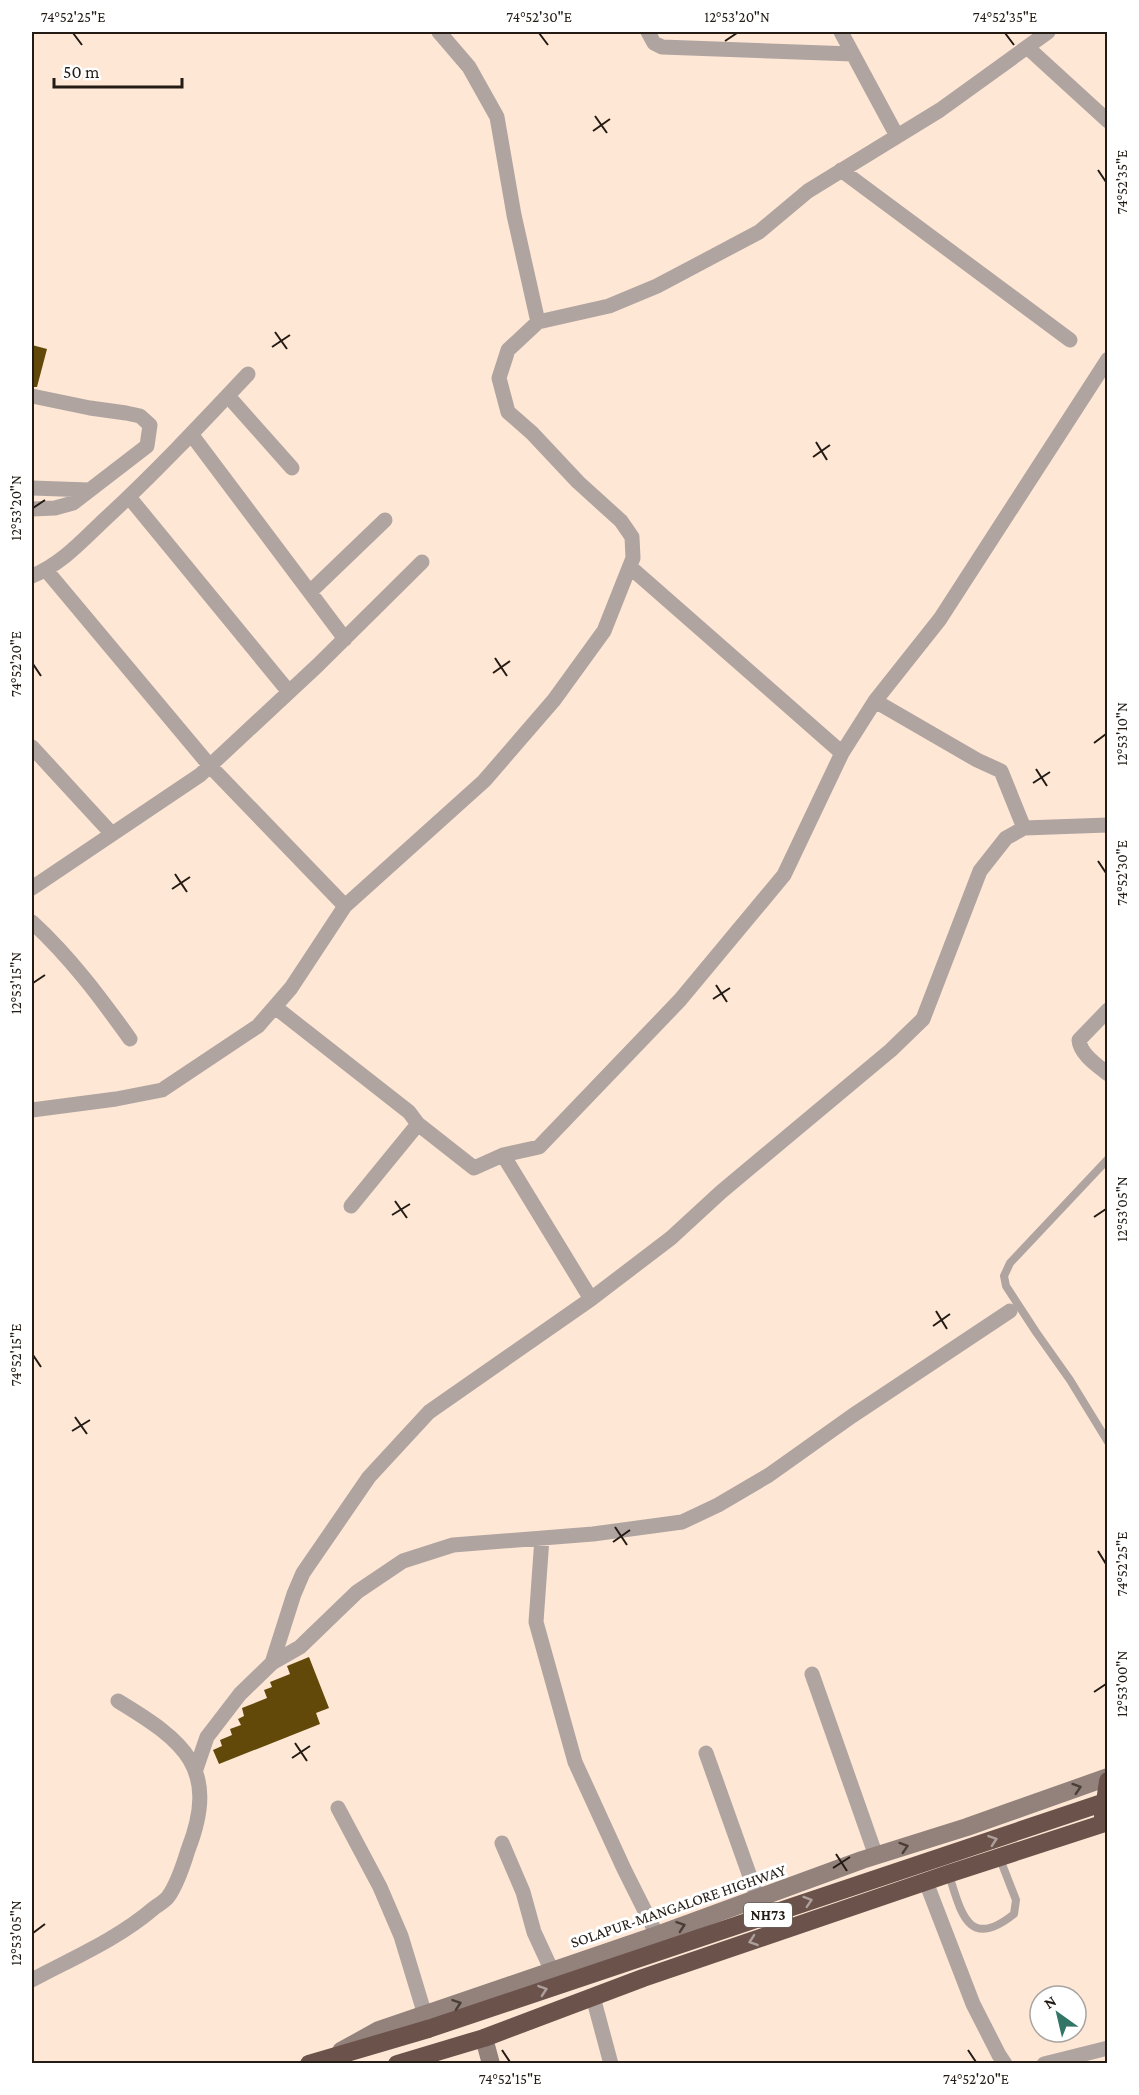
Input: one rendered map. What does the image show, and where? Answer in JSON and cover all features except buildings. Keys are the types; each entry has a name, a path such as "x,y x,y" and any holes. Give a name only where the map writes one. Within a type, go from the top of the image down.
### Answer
{"highway":[{"path":"398,2064 484,2038 643,1978 1105,1823 1107,1779"},
{"name":"NH73","path":"427,2022 1107,1801"},
{"path":"317,2061 427,2022"}],"street":[{"path":"439,32 469,67 497,117 514,215 538,322"},
{"path":"648,32 654,43 662,47 853,54"},
{"path":"841,32 897,136"},
{"path":"32,1110 116,1100 162,1090 258,1026 291,988 345,906 484,782 554,700 604,632 633,558 632,537 621,521 508,412 499,378 508,350 538,322 609,306 657,286 759,232 807,191 939,110 1048,32"},
{"path":"1027,48 1107,121"},
{"path":"842,170 1070,340"},
{"path":"275,1007 409,1112 417,1124 474,1168 503,1155 539,1146 688,991 784,875 842,753 875,701 940,619 1107,359"},
{"path":"248,374 129,497 66,555 39,573 210,766 345,906"},
{"path":"32,396 140,416 150,425 147,446 74,503 55,508 32,509"},
{"path":"228,396 292,468"},
{"path":"191,434 345,639"},
{"path":"32,488 89,490"},
{"path":"129,497 289,692"},
{"path":"310,592 385,520"},
{"path":"34,880 112,834 200,775 345,639 422,562"},
{"path":"630,567 842,753"},
{"path":"875,701 977,760 1001,771 1024,828"},
{"path":"32,747 112,834"},
{"path":"272,1663 294,1594 303,1574 369,1477 429,1412 591,1299 671,1238 721,1192 891,1050 923,1019 980,872 1006,838 1024,828 1107,825"},
{"path":"32,922 58,946 130,1039"},
{"path":"1107,1010 1079,1040 1084,1053 1107,1074"},
{"path":"351,1206 417,1124"},
{"path":"503,1155 591,1299"},
{"path":"196,1769 207,1737 240,1694 272,1663 300,1647 357,1592 403,1561 453,1545 593,1534 682,1522 718,1505 769,1474 1010,1311"},
{"path":"542,1538 536,1622 575,1762 657,1935"},
{"path":"812,1674 876,1856"},
{"path":"32,1980 133,1926 168,1896 197,1827 200,1798 196,1769 185,1750 157,1725 118,1701"},
{"path":"706,1753 758,1899"},
{"name":"SOLAPUR-MANGALORE HIGHWAY","path":"427,2022 552,1971 876,1856 1107,1779"},
{"path":"338,1808 380,1887 401,1936 427,2022"},
{"path":"502,1843 523,1892 534,1932 552,1971"},
{"path":"926,1882 973,2004 1005,2064"},
{"path":"593,1997 611,2064"},
{"path":"484,2038 491,2064"},
{"path":"1044,2064 1107,2048"}],"lane":[{"path":"1107,1159 1010,1263 1005,1276 1006,1286 1070,1380 1107,1442"},
{"path":"948,1874 959,1906 968,1923 982,1930 1014,1914 1016,1900 999,1857"}]}
